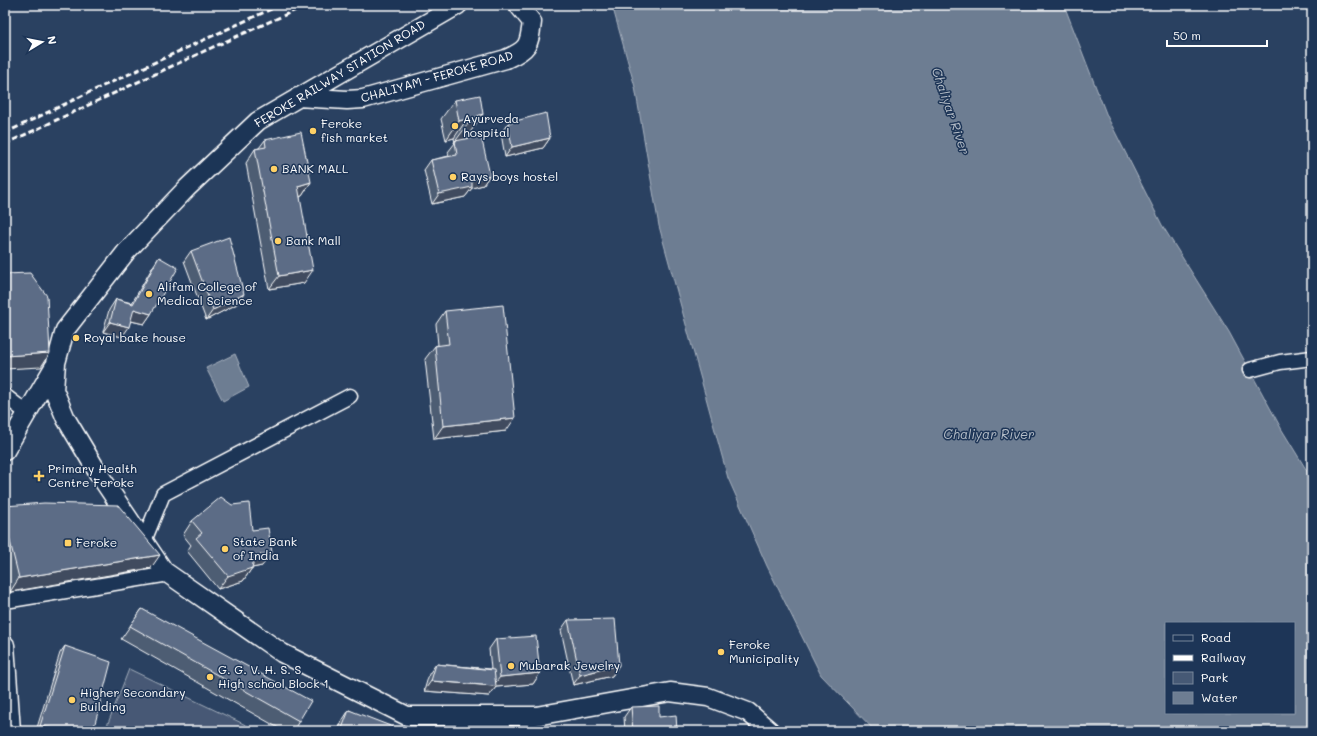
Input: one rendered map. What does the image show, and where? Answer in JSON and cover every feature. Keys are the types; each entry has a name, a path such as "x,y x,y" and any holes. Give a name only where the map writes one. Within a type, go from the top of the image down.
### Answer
{"main road":[{"name":"FEROKE RAILWAY STATION ROAD","path":"458,5 258,121 187,188 126,252 65,330 56,362 54,390 66,419 100,476 164,570 282,653 407,716 536,716 670,692 708,697 748,712 770,731"},
{"name":"CHALIYAM - FEROKE ROAD","path":"298,97 347,100 363,99 506,59 521,53 530,41 532,22 519,6"},
{"path":"5,451 56,362"},
{"path":"5,645 11,731"}],"street":[{"path":"1250,370 1280,362 1312,358"},
{"path":"5,396 27,413"},
{"path":"144,541 163,494 350,396"},
{"path":"5,601 169,574"}],"green space":[{"path":"129,669 252,728 251,731 105,731"}],"water":[{"name":"Chaliyar River","path":"612,5 1064,5 1107,116 1162,225 1229,332 1282,430 1312,479 1312,731 875,731 821,675 767,566 728,478 659,226 635,87"},
{"path":"235,354 249,387 223,401 206,368"}],"building":[{"path":"480,95 483,114 477,116 477,122 468,124 467,119 459,121 455,100"},
{"path":"546,113 550,138 512,147 508,123"},
{"name":"Bank Mall","path":"301,132 311,182 298,186 313,270 279,276 255,149 266,147 265,140"},
{"name":"Rays boys hostel","path":"481,136 490,175 472,180 472,187 439,194 431,160 457,155 455,141"},
{"path":"229,237 244,294 213,310 191,251"},
{"name":"Alifam College of Medical Science","path":"159,257 178,268 151,314 134,309 129,327 110,322 116,299 133,304"},
{"path":"30,273 47,296 50,353 5,356 5,274"},
{"path":"503,305 515,418 443,426 435,346 449,344 445,311"},
{"name":"State Bank of India","path":"221,497 232,505 249,503 252,530 268,528 272,553 255,555 252,568 228,576 196,538 202,533 192,521"},
{"name":"Feroke","path":"44,503 118,505 160,555 19,578 5,521 5,506"},
{"path":"142,609 311,701 299,721 130,626"},
{"path":"615,619 619,665 580,675 568,620"},
{"path":"536,636 540,673 500,677 496,639"},
{"name":"Higher Secondary Building","path":"65,646 111,662 93,731 66,731 40,726"},
{"path":"436,664 494,670 496,686 431,681"},
{"path":"659,706 659,717 676,715 677,731 633,731 631,707"},
{"path":"349,710 393,727 392,731 341,731"}],"railway":[{"path":"5,133 92,91 280,5"},
{"path":"5,144 307,5"}],"place":[{"name":"Ayurveda hospital","path":"455,126"},
{"name":"Feroke fish market","path":"313,131"},
{"name":"BANK MALL","path":"274,169"},
{"name":"Rays boys hostel","path":"453,177"},
{"name":"Bank Mall","path":"278,241"},
{"name":"Alifam College of Medical Science","path":"149,294"},
{"name":"Royal bake house","path":"76,338"},
{"name":"Primary Health Centre Feroke","path":"39,476"},
{"name":"Feroke","path":"68,543"},
{"name":"State Bank of India","path":"225,549"},
{"name":"Feroke Municipality","path":"721,652"},
{"name":"Mubarak Jewelry","path":"511,666"},
{"name":"G. G. V. H. S. S High school Block 1","path":"210,677"},
{"name":"Higher Secondary Building","path":"72,700"}]}
